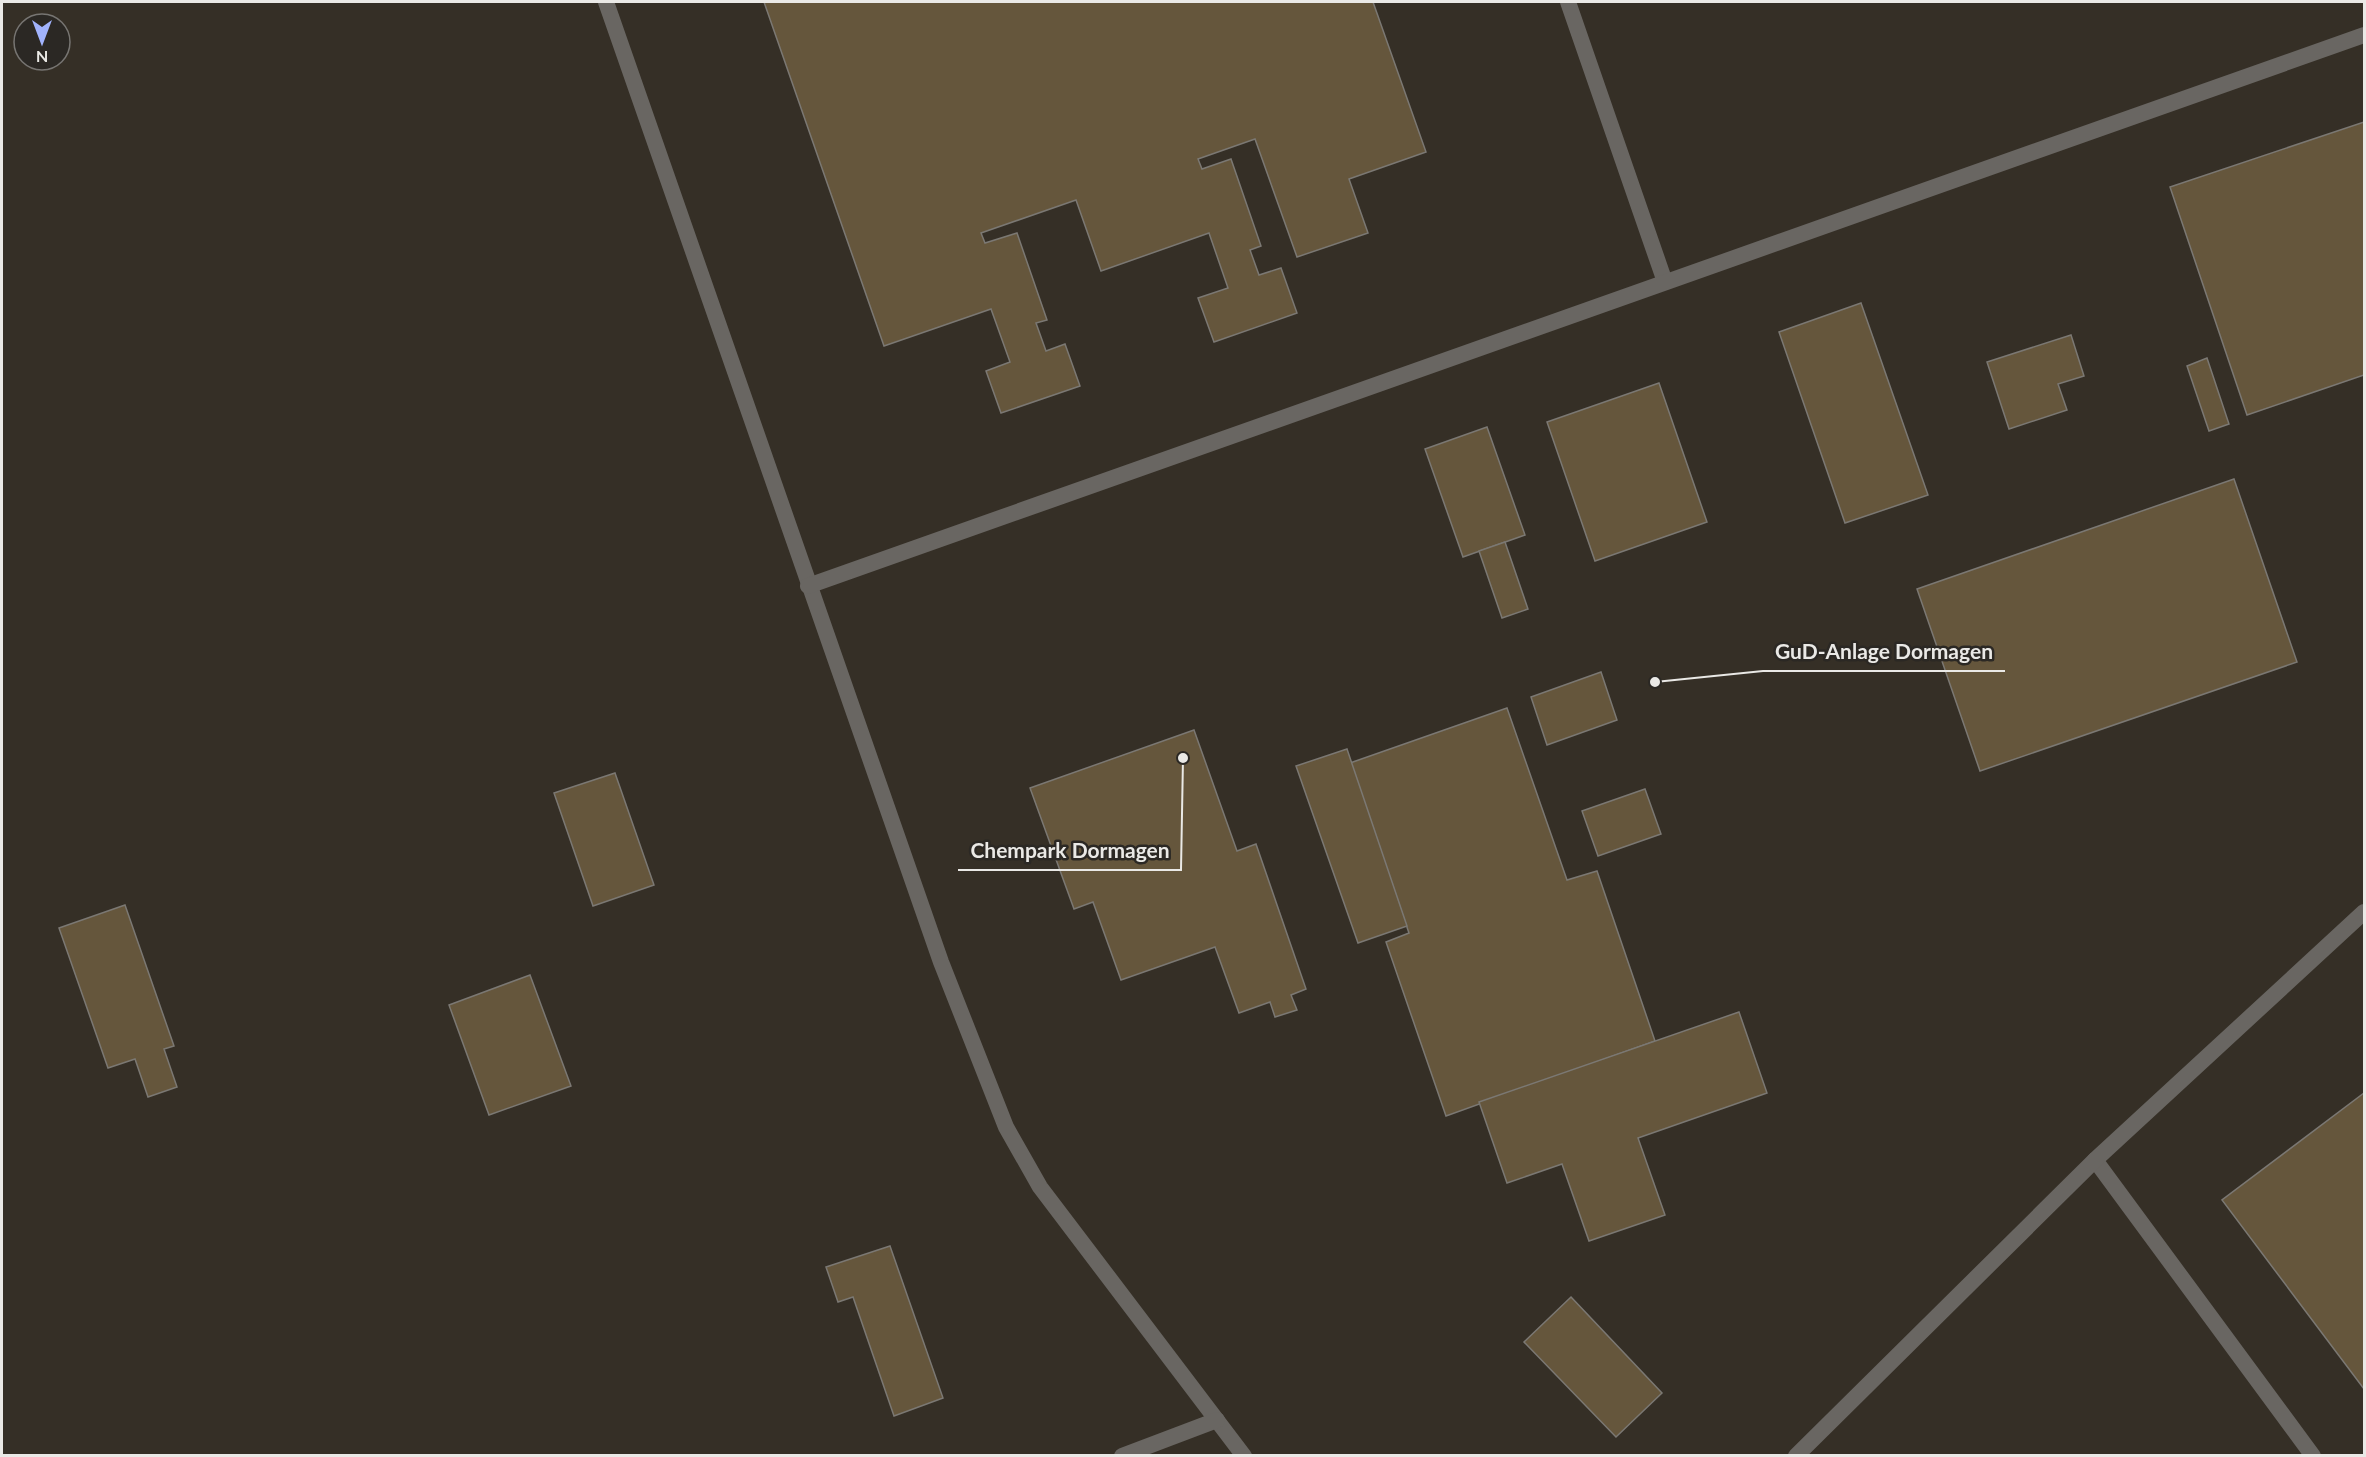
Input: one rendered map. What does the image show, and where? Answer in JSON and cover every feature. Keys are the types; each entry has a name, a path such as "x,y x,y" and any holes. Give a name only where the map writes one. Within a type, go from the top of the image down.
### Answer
{"lane":[{"path":"606,2 941,962 1006,1127 1040,1187 1244,1455"},
{"path":"1568,2 1665,282"},
{"path":"808,586 2364,34"},
{"path":"1796,1455 2095,1160 2363,915"},
{"path":"2095,1160 2313,1455"},
{"path":"1122,1455 1218,1420"}],"shaded area":[{"path":"2,2 2364,2 2364,1455 2,1456"}],"building":[{"path":"764,2 1373,2 1426,152 1349,179 1368,233 1297,257 1255,139 1198,159 1202,169 1231,159 1261,246 1250,250 1259,275 1281,268 1297,313 1214,342 1198,298 1228,288 1209,233 1101,271 1076,200 981,233 985,243 1017,233 1047,320 1036,323 1046,351 1065,344 1080,386 1001,413 986,371 1010,362 991,309 884,346"},
{"path":"2364,122 2364,375 2247,415 2170,187"},
{"path":"1861,303 1928,495 1845,523 1779,332"},
{"path":"2071,335 2084,376 2058,384 2067,410 2009,429 1987,362"},
{"path":"2207,358 2229,424 2209,431 2187,366"},
{"path":"1659,383 1707,522 1595,561 1547,422"},
{"path":"1487,427 1525,535 1463,557 1425,449"},
{"path":"2234,479 2297,662 1980,771 1917,589"},
{"path":"1505,542 1528,609 1502,618 1479,551"},
{"path":"1601,672 1617,720 1547,745 1531,697"},
{"path":"1507,708 1567,880 1597,871 1655,1041 1446,1116 1386,942 1409,933 1350,763"},
{"path":"1194,730 1237,851 1256,844 1306,989 1291,995 1297,1010 1275,1017 1270,1002 1239,1013 1215,947 1121,980 1093,902 1074,909 1030,788"},
{"path":"1347,749 1407,926 1358,943 1296,766"},
{"path":"615,773 654,885 593,906 554,793"},
{"path":"1645,789 1661,834 1598,856 1582,811"},
{"path":"125,905 174,1046 164,1049 177,1087 148,1097 135,1059 108,1068 59,928"},
{"path":"530,975 571,1086 489,1115 449,1005"},
{"path":"1739,1012 1767,1093 1638,1138 1665,1215 1589,1241 1562,1164 1507,1183 1479,1102"},
{"path":"2364,1093 2364,1389 2222,1200"},
{"path":"890,1246 943,1398 894,1416 853,1297 838,1302 826,1267"},
{"path":"1571,1297 1662,1393 1616,1437 1524,1342"}],"place":[{"name":"GuD-Anlage Dormagen","path":"1655,682"},
{"name":"Chempark Dormagen","path":"1183,758"}]}
